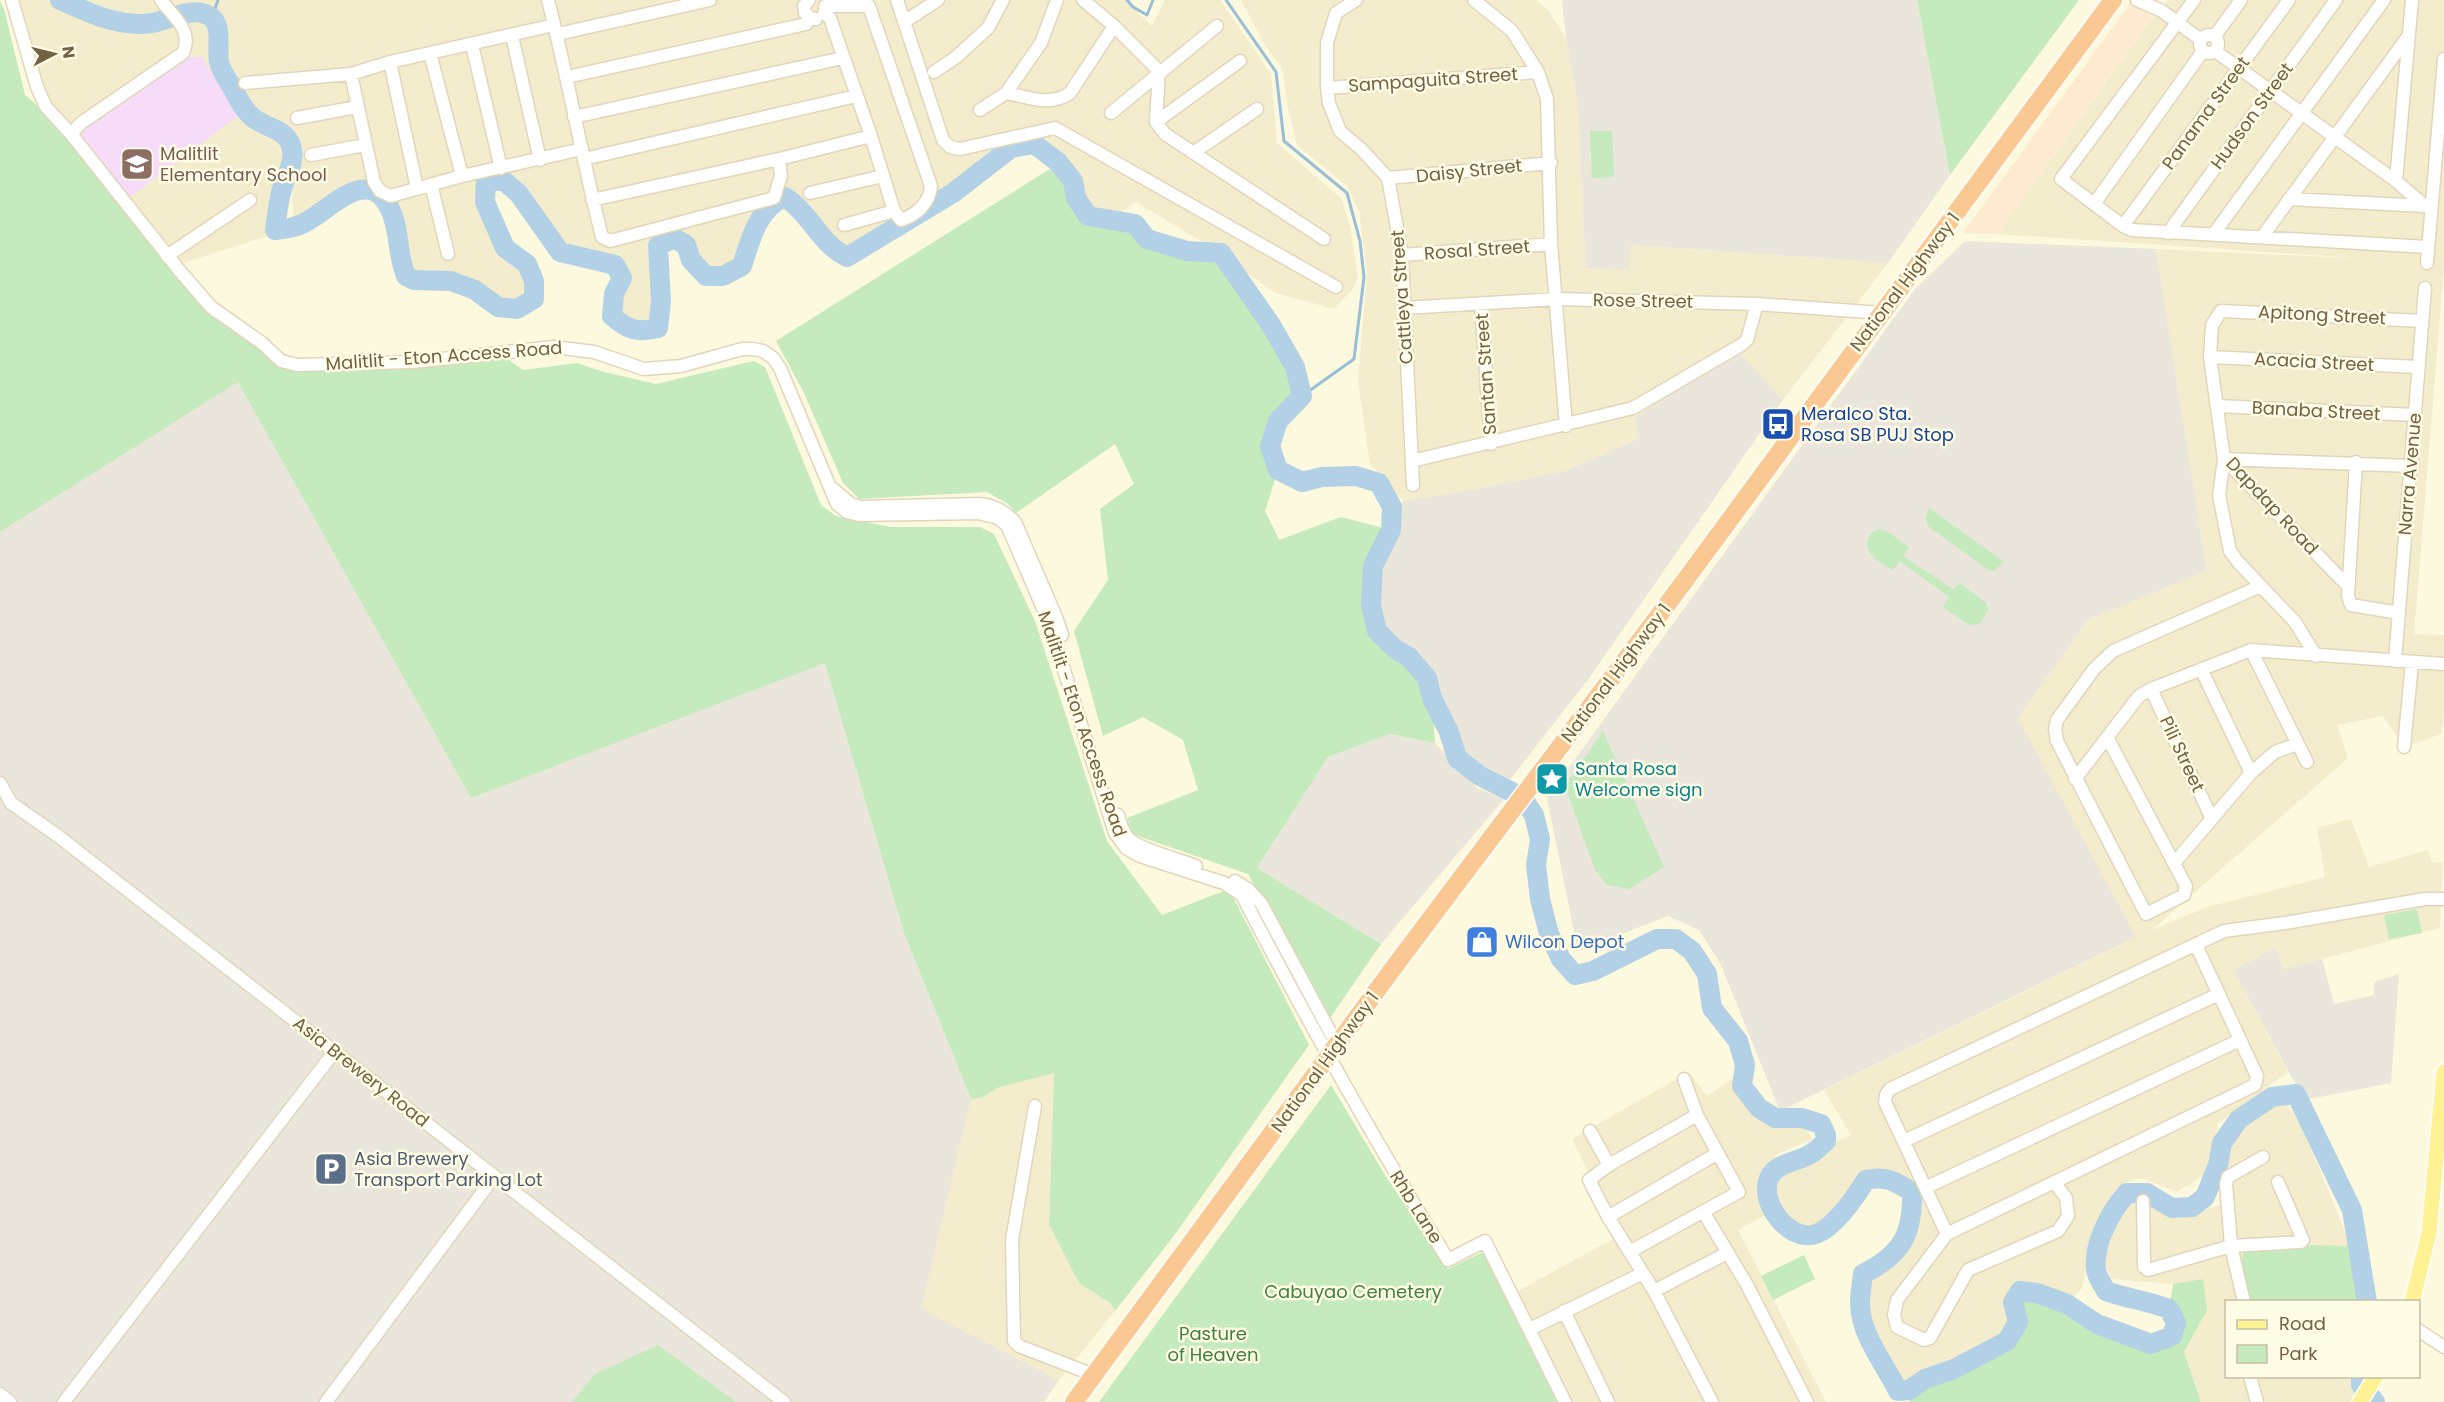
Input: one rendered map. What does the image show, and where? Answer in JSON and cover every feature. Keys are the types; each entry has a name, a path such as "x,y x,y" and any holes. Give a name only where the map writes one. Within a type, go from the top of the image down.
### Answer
{"highway":[{"name":"National Highway 1","path":"1074,1402 2113,0"}],"main road":[{"path":"2412,1300 2429,1233 2442,1123 2444,1072"},
{"path":"2360,1402 2375,1378"}],"street":[{"name":"Malitlit - Eton Access Road","path":"12,0 37,87 46,107 71,134 167,256 211,307 262,343 281,362 297,365 413,362 554,347 586,350 644,369 652,369 681,366 742,349 763,351 773,358 780,369 837,504 847,512 859,515 978,513 998,518 1006,525 1049,622 1115,833 1125,848 1140,856 1224,883 1242,895 1287,981 1333,1051"},
{"path":"71,134 81,123 183,53 187,39 186,32 161,0"},
{"path":"548,0 602,237 610,241 774,198 781,176 779,159"},
{"path":"245,83 351,74 390,62 512,36 710,0"},
{"path":"897,0 943,140 950,147 960,149 1055,128 1336,287"},
{"path":"904,22 939,0"},
{"path":"934,72 955,58 988,28 1003,0"},
{"path":"980,111 1006,93 1041,43 1057,0"},
{"path":"1083,0 1114,26 1159,71 1156,122 1165,135 1324,239"},
{"path":"1356,0 1336,13 1327,43 1329,103 1340,131 1361,149 1388,178"},
{"path":"1474,0 1512,31 1539,72 1547,99 1551,163 1551,244 1566,426"},
{"path":"2137,0 2160,5 2206,47 2271,90 2428,206"},
{"path":"2194,0 2061,179 2123,226 2132,230 2428,247"},
{"path":"2094,204 2206,47 2218,46 2214,37 2241,0"},
{"name":"Panama Street","path":"2123,226 2289,0"},
{"name":"Hudson Street","path":"2168,233 2336,0"},
{"path":"2213,235 2384,0"},
{"path":"2396,181 2412,0"},
{"path":"806,1 804,10 810,18"},
{"path":"810,18 818,18 823,6"},
{"path":"823,6 869,6 932,186 929,201 908,218 902,219 894,211 872,136 830,18 823,6"},
{"path":"567,77 806,24 810,18"},
{"path":"1006,93 1052,102 1061,99 1070,93 1114,26"},
{"path":"1112,113 1159,71 1217,26"},
{"path":"2262,237 2409,35"},
{"path":"512,36 540,160"},
{"path":"472,45 501,168"},
{"path":"430,53 462,176"},
{"path":"574,117 843,58"},
{"path":"2427,263 2428,206 2444,59"},
{"path":"1156,122 1240,61"},
{"path":"390,62 417,188"},
{"name":"Sampaguita Street","path":"1327,88 1539,72"},
{"path":"351,74 374,182 380,191 391,196 462,176 583,154 856,96"},
{"path":"297,118 357,107"},
{"path":"1193,153 1257,109"},
{"path":"592,200 872,136"},
{"path":"311,155 365,145"},
{"name":"Daisy Street","path":"1388,178 1551,163"},
{"path":"810,193 883,176"},
{"name":"Cattleya Street","path":"1388,178 1402,255 1413,485"},
{"path":"431,184 448,254"},
{"path":"2289,199 2428,206"},
{"path":"167,256 250,200"},
{"path":"844,225 894,211"},
{"name":"Rosal Street","path":"1402,255 1551,244"},
{"name":"Narra Avenue","path":"2395,661 2425,288"},
{"name":"Rose Street","path":"1404,308 1557,299 1757,304 1882,313"},
{"name":"Santan Street","path":"1480,303 1491,444"},
{"path":"1412,461 1491,444 1633,408 1747,340 1757,304"},
{"name":"Apitong Street","path":"2221,310 2422,321"},
{"name":"Dapdap Road","path":"2221,310 2212,326 2210,357 2224,459 2348,586 2351,604 2398,613"},
{"name":"Acacia Street","path":"2210,357 2418,367"},
{"name":"Banaba Street","path":"2218,406 2415,415"},
{"path":"2316,656 2295,622 2229,551 2219,495 2224,459 2356,462 2410,466"},
{"path":"2348,586 2356,462"},
{"name":"Malitlit - Eton Access Road","path":"832,489 851,504 860,507 990,504 1005,512 1015,522 1056,617 1121,826 1130,840 1141,846 1227,876 1248,889 1261,903 1297,971 1333,1051"},
{"path":"2107,737 2186,886 2184,895 2146,914 2057,741 2055,729 2057,720 2094,669 2113,651 2261,586"},
{"path":"2076,779 2139,696 2151,689 2251,650 2444,664"},
{"path":"2251,650 2307,762"},
{"path":"2404,747 2412,662"},
{"path":"2201,669 2251,773"},
{"name":"Pili Street","path":"2151,689 2212,819"},
{"path":"2175,862 2251,773 2275,752 2298,744"},
{"name":"Asia Brewery Road","path":"0,783 11,803 58,836 784,1402"},
{"path":"0,811 11,803"},
{"path":"1947,1234 1927,1187 1885,1102 1890,1089 2224,931 2425,899 2444,899"},
{"path":"2055,1183 2066,1198 2068,1216 2058,1231 1968,1270 1930,1338 1924,1340 1897,1327 1894,1315 1897,1300 1947,1234 2255,1085 2257,1076 2196,945"},
{"path":"1287,981 1297,971"},
{"path":"1904,1141 2219,994"},
{"path":"1927,1187 2240,1040"},
{"path":"64,1402 335,1051"},
{"name":"Rhb Lane","path":"1333,1051 1393,1170 1448,1260 1485,1241 1565,1402"},
{"path":"1631,1251 1739,1192 1697,1115 1684,1080"},
{"path":"1035,1106 1012,1240 1014,1341 1019,1346 1094,1375"},
{"path":"1697,1115 1610,1165 1589,1180 1608,1217 1631,1251 1654,1292 1712,1402"},
{"path":"1590,1131 1610,1165"},
{"path":"1608,1217 1718,1153"},
{"path":"2244,1300 2231,1246 2226,1184 2228,1177 2263,1157"},
{"path":"326,1402 494,1177"},
{"path":"2143,1201 2144,1266 2148,1270 2231,1246 2301,1242 2303,1240 2278,1182"},
{"path":"1704,1213 1747,1285 1808,1402"},
{"path":"1654,1292 1727,1253"},
{"path":"1530,1329 1643,1273"},
{"path":"1564,1311 1608,1402"},
{"path":"2420,1331 2444,1347"},
{"path":"2250,1378 2257,1402"},
{"path":"0,1394 10,1402"}],"shaded area":[{"path":"10,0 1125,0 1152,26 1165,0 1220,0 1271,74 1277,143 1341,198 1350,225 1358,278 1352,290 1334,309 1273,292 1221,253 1136,202 1107,221 1088,216 1076,198 1073,181 1058,162 1034,144 1011,148 953,193 847,257 835,251 798,205 785,197 778,199 761,217 750,240 742,266 723,276 706,276 691,260 686,245 674,238 658,246 661,301 658,328 642,331 624,326 612,316 614,294 622,278 615,265 560,252 519,194 503,181 486,181 485,201 505,247 527,264 534,281 534,299 517,309 498,307 475,290 451,281 414,280 406,276 391,210 385,200 373,191 357,191 341,196 293,228 177,265 74,128 44,104","holes":["292,162 293,228 276,230 282,189"]},
{"path":"1241,0 1536,0 1547,9 1566,38 1578,104 1631,245 1888,263 1783,400 1737,350 1634,418 1640,438 1567,470 1482,488 1403,501 1370,464 1358,381 1367,274 1359,211 1347,186 1297,145 1282,68 1265,45"},
{"path":"1562,0 1917,0 1950,175 1888,263 1631,245 1629,270 1586,268 1578,104 1566,38"},
{"path":"2168,0 2444,0 2444,268 2414,634 2444,635 2444,715 2441,734 2404,747 2383,716 2337,725 2348,758 2152,930 2207,907 2325,877 2317,828 2351,819 2369,867 2428,850 2432,863 2443,862 2440,928 2283,969 2276,949 2233,970 2288,1072 2218,1124 2209,1172 2177,1192 2141,1178 2122,1184 2097,1219 2082,1288 2067,1304 2037,1293 2013,1302 2018,1322 2007,1341 1954,1369 1925,1379 1909,1390 1898,1391 1866,1330 1860,1305 1863,1274 1884,1264 1905,1241 1913,1211 1912,1192 1893,1180 1878,1177 1866,1180 1853,1200 1826,1228 1813,1235 1795,1233 1774,1213 1768,1198 1769,1178 1780,1167 1851,1135 1824,1090 2131,940 2018,718 2088,620 2207,571 2156,249 2371,259 1997,234 2153,16"},
{"path":"2132,1 2153,15 1997,234 1963,233"},
{"name":"Malitlit Elementary School","path":"185,57 202,57 238,116 126,200 74,128"},
{"path":"1965,241 2156,249 2207,571 2088,620 2018,718 2136,937 1780,1111 1720,963 1699,930 1668,916 1578,951 1547,798 1915,289"},
{"path":"1738,350 1783,400 1587,681 1504,787 1480,776 1457,758 1449,732 1432,698 1427,678 1410,657 1394,648 1377,631 1371,605 1373,566 1403,501 1482,488 1567,470 1640,438 1634,418"},
{"path":"238,381 471,798 825,662 904,933 971,1099 921,1309 1059,1380 1044,1402 0,1402 0,532"},
{"path":"1390,734 1435,743 1477,788 1504,799 1381,944 1257,868 1328,757"},
{"path":"2276,948 2283,969 2322,959 2334,1004 2374,995 2374,982 2399,974 2391,1083 2304,1100 2233,970"},
{"path":"1689,1072 1707,1096 1732,1079 1768,1121 1803,1123 1812,1139 1776,1155 1763,1186 1767,1214 1738,1230 1826,1402 1572,1402 1518,1291 1620,1235 1572,1139"},
{"path":"1054,1073 1049,1224 1079,1283 1110,1303 1115,1311 1059,1380 921,1310 948,1098 981,1098 997,1088"},
{"path":"2283,1098 2302,1127 2351,1246 2253,1251 2245,1300 2225,1300 2225,1378 2353,1378 2355,1402 2201,1402 2184,1352 2203,1279 2173,1284 2111,1279 2103,1260 2123,1202 2138,1196 2153,1204 2192,1211 2221,1205 2220,1187 2238,1124"}],"green space":[{"path":"1917,0 2079,0 1950,175"},
{"path":"0,1 4,9 25,95 55,121 177,272 241,328 279,367 360,371 508,359 523,370 577,363 656,384 754,361 765,367 821,505 836,516 890,527 980,527 994,534 1035,621 1107,841 1162,915 1229,889 1309,1045 1173,1237 1115,1311 1110,1303 1079,1283 1049,1224 1054,1073 997,1088 981,1098 971,1099 904,933 825,663 471,798 238,382 0,532"},
{"path":"1590,131 1612,131 1614,177 1592,178"},
{"path":"1056,165 1073,181 1076,198 1088,216 1135,224 1147,239 1187,251 1221,253 1271,325 1295,367 1302,396 1278,421 1270,446 1278,470 1265,511 1279,540 1341,517 1391,530 1373,566 1371,605 1377,631 1394,648 1409,657 1427,678 1432,698 1435,743 1390,734 1328,757 1257,868 1381,944 1330,1018 1248,874 1132,834 1127,818 1198,790 1183,740 1143,717 1103,736 1074,631 1108,580 1100,509 1134,484 1115,444 1016,513 1008,504 987,492 859,499 843,483 804,393 776,341"},
{"path":"1929,508 2004,562 1994,571 1988,570 1928,526 1926,519"},
{"path":"1880,529 1909,547 1903,556 1953,589 1960,583 1986,603 1988,610 1980,624 1969,625 1943,607 1949,597 1900,561 1893,570 1874,557 1867,543 1872,533"},
{"path":"1603,731 1664,867 1629,889 1607,885 1595,870 1565,786"},
{"path":"2417,909 2422,933 2389,939 2384,915"},
{"name":"Cabuyao Cemetery","path":"1331,1085 1385,1175 1448,1269 1481,1253 1487,1254 1560,1402 1099,1402"},
{"path":"2248,1244 2351,1246 2358,1280 2357,1300 2245,1300 2242,1263"},
{"path":"1804,1255 1815,1279 1773,1300 1761,1276"},
{"path":"2203,1279 2207,1310 2184,1352 2201,1402 1909,1402 1909,1390 1920,1383 1982,1356 2007,1340 2018,1322 2013,1302 2020,1291 2037,1293 2067,1304 2097,1324 2151,1344 2172,1336 2176,1323 2169,1309 2173,1284"},
{"path":"658,1345 736,1402 572,1402 595,1374"}],"waterway":[{"path":"60,0 105,18 128,23 152,23 193,12 211,17 217,28 220,65 240,103 252,117 282,133 290,143 293,155 283,184 275,230 299,225 347,195 359,190 370,190 381,196 390,209 406,276 414,280 451,281 475,290 498,307 517,309 534,299 534,281 527,264 505,248 485,202 486,181 504,181 519,194 560,252 615,265 622,278 614,294 612,316 628,327 638,330 658,328 661,301 658,246 674,238 686,245 691,260 706,276 723,276 742,266 756,226 768,208 785,197 801,211 829,244 847,257 953,193 1011,148 1034,144 1058,162 1073,181 1076,198 1088,216 1135,224 1147,239 1187,251 1221,253 1271,325 1295,367 1302,396 1278,421 1270,446 1278,470 1302,482 1322,477 1356,476 1379,483 1392,507 1391,530 1373,566 1371,605 1377,631 1394,648 1409,657 1427,678 1432,698 1449,732 1457,758 1480,776 1522,797 1534,815 1540,839 1536,865 1540,899 1549,934 1561,959 1575,975 1593,971 1657,939 1676,939 1692,951 1707,974 1712,1008 1738,1041 1745,1065 1742,1086 1759,1108 1775,1118 1802,1118 1821,1124 1826,1141 1807,1156 1783,1165 1769,1178 1768,1198 1777,1217 1793,1231 1803,1235 1812,1235 1827,1227 1843,1212 1866,1180 1879,1178 1890,1180 1912,1192 1912,1207 1907,1232 1902,1242 1887,1259 1863,1274 1860,1296 1864,1326 1898,1391 1909,1390 1925,1379 1954,1369 2007,1341 2018,1322 2013,1302 2020,1291 2037,1293 2067,1304 2097,1324 2151,1344 2172,1336 2176,1323 2169,1309 2106,1291 2096,1270 2097,1250 2104,1229 2127,1193 2147,1193 2172,1208 2192,1207 2205,1197 2218,1165 2222,1143 2239,1119 2272,1097 2296,1094 2352,1210 2367,1300"},
{"path":"212,17 218,0"},
{"path":"1127,0 1133,7 1147,15 1153,0"},
{"path":"1226,0 1276,72 1284,141 1347,193 1360,241 1364,277 1354,359 1302,396"},
{"path":"2361,1378 2361,1385 2375,1402"}],"place":[{"name":"Malitlit Elementary School","path":"137,164"},
{"name":"Meralco Sta. Rosa SB PUJ Stop","path":"1778,424"},
{"name":"Santa Rosa Welcome sign","path":"1552,779"},
{"name":"Wilcon Depot","path":"1482,942"},
{"name":"Asia Brewery Transport Parking Lot","path":"331,1169"}],"park label":[{"name":"Pasture of Heaven","path":"1213,1344"}]}
